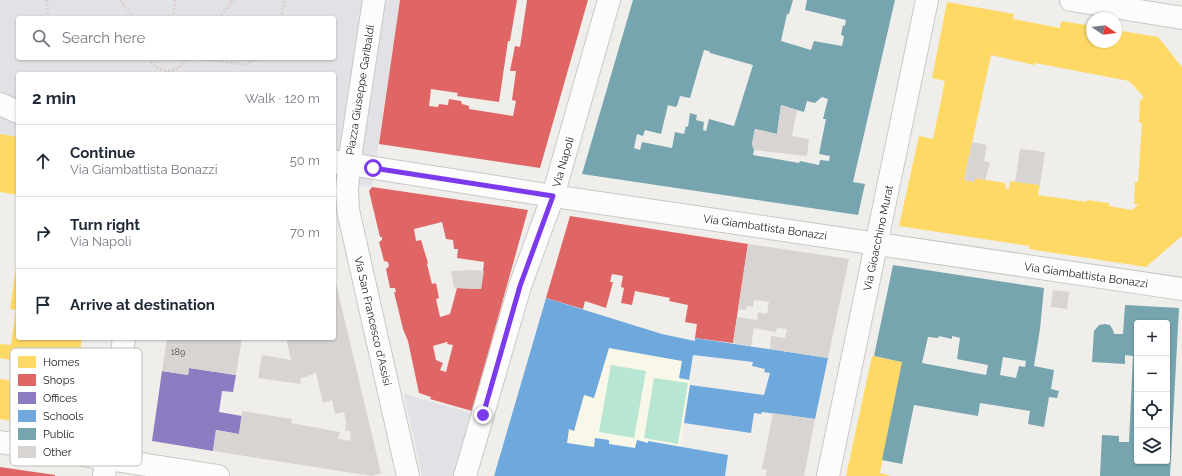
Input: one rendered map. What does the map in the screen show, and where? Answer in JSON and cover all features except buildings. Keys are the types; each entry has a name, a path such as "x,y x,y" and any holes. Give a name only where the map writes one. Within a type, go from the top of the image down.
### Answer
{"street":[{"name":"Piazza Giuseppe Garibaldi","path":"341,163 374,0"},
{"name":"Via Napoli","path":"465,476 520,286 553,196 609,0"},
{"name":"Via Gioacchino Murat","path":"828,476 927,0"},
{"path":"1071,0 1182,18"},
{"path":"0,104 16,111"},
{"path":"0,113 16,112"},
{"name":"Via Giambattista Bonazzi","path":"341,163 553,196 1182,289"},
{"name":"Via San Francesco d'Assisi","path":"341,163 347,190 348,210 408,476"},
{"path":"0,442 10,444"},
{"path":"105,467 218,476"}],"path":[{"path":"47,0 48,16"},
{"path":"120,0 132,16"},
{"path":"173,16 175,0"},
{"path":"230,0 231,4"},
{"path":"220,16 235,0"},
{"path":"281,16 285,0"},
{"path":"150,60 153,65 163,72 176,70 185,60"},
{"path":"214,60 245,65 254,60"}],"shaded area":[{"path":"0,0 400,0 372,187 336,183 336,72 16,72 16,137 0,134"},
{"path":"546,298 662,334 695,341 689,380 690,385 680,447 649,441 648,443 637,441 635,448 639,449 635,476 494,476"},
{"path":"404,394 475,414 457,476 422,476"}],"green space":[{"path":"611,365 646,371 634,438 599,432"},
{"path":"654,378 688,383 678,444 644,438"}],"route":[{"path":"373,168 553,196 520,286 483,415"}]}
